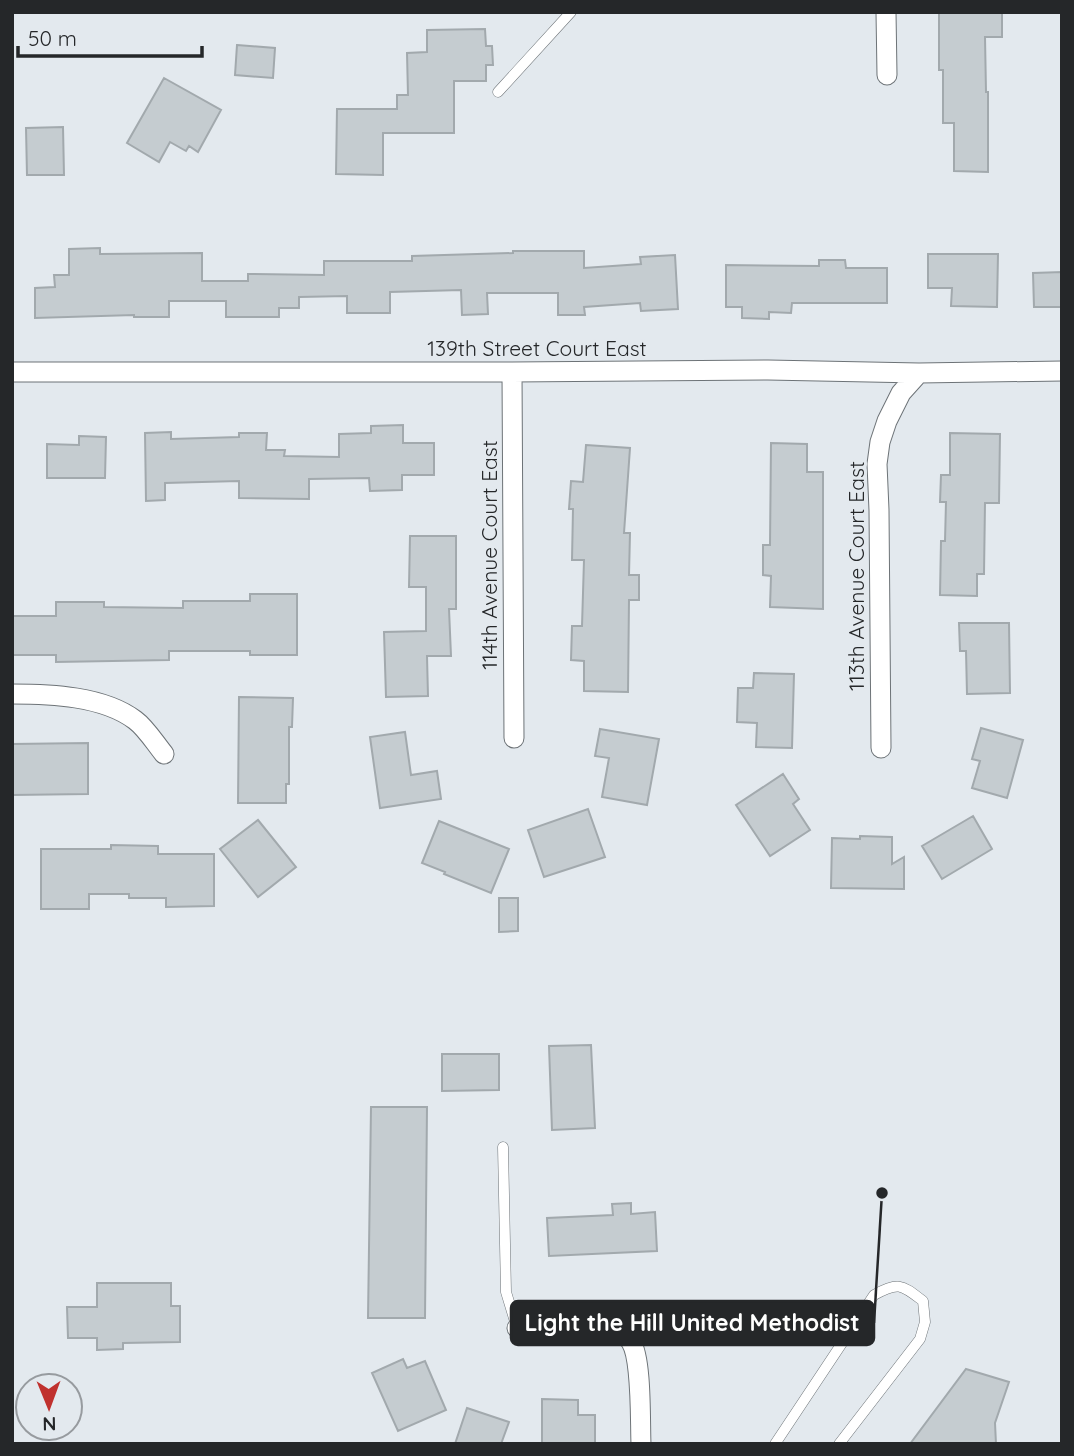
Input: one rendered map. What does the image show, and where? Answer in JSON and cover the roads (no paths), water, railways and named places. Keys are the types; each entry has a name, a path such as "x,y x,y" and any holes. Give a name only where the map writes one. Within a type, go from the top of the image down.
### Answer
{"street":[{"path":"886,12 887,75"},
{"name":"139th Street Court East","path":"12,372 1062,371"},
{"name":"114th Avenue Court East","path":"512,372 514,738"},
{"name":"113th Avenue Court East","path":"881,748 877,464 887,421 901,393 919,373"},
{"path":"12,694 66,697 108,706 136,721 164,754"},
{"path":"517,1328 578,1324 604,1326 620,1331 631,1341 636,1356 641,1444"}],"lane":[{"path":"498,92 571,12"},
{"path":"503,1147 506,1292 517,1328"},
{"path":"775,1444 874,1295 890,1286 905,1287 923,1301 925,1322 920,1339 839,1444"}],"place":[{"name":"Light the Hill United Methodist","path":"882,1193"}]}
